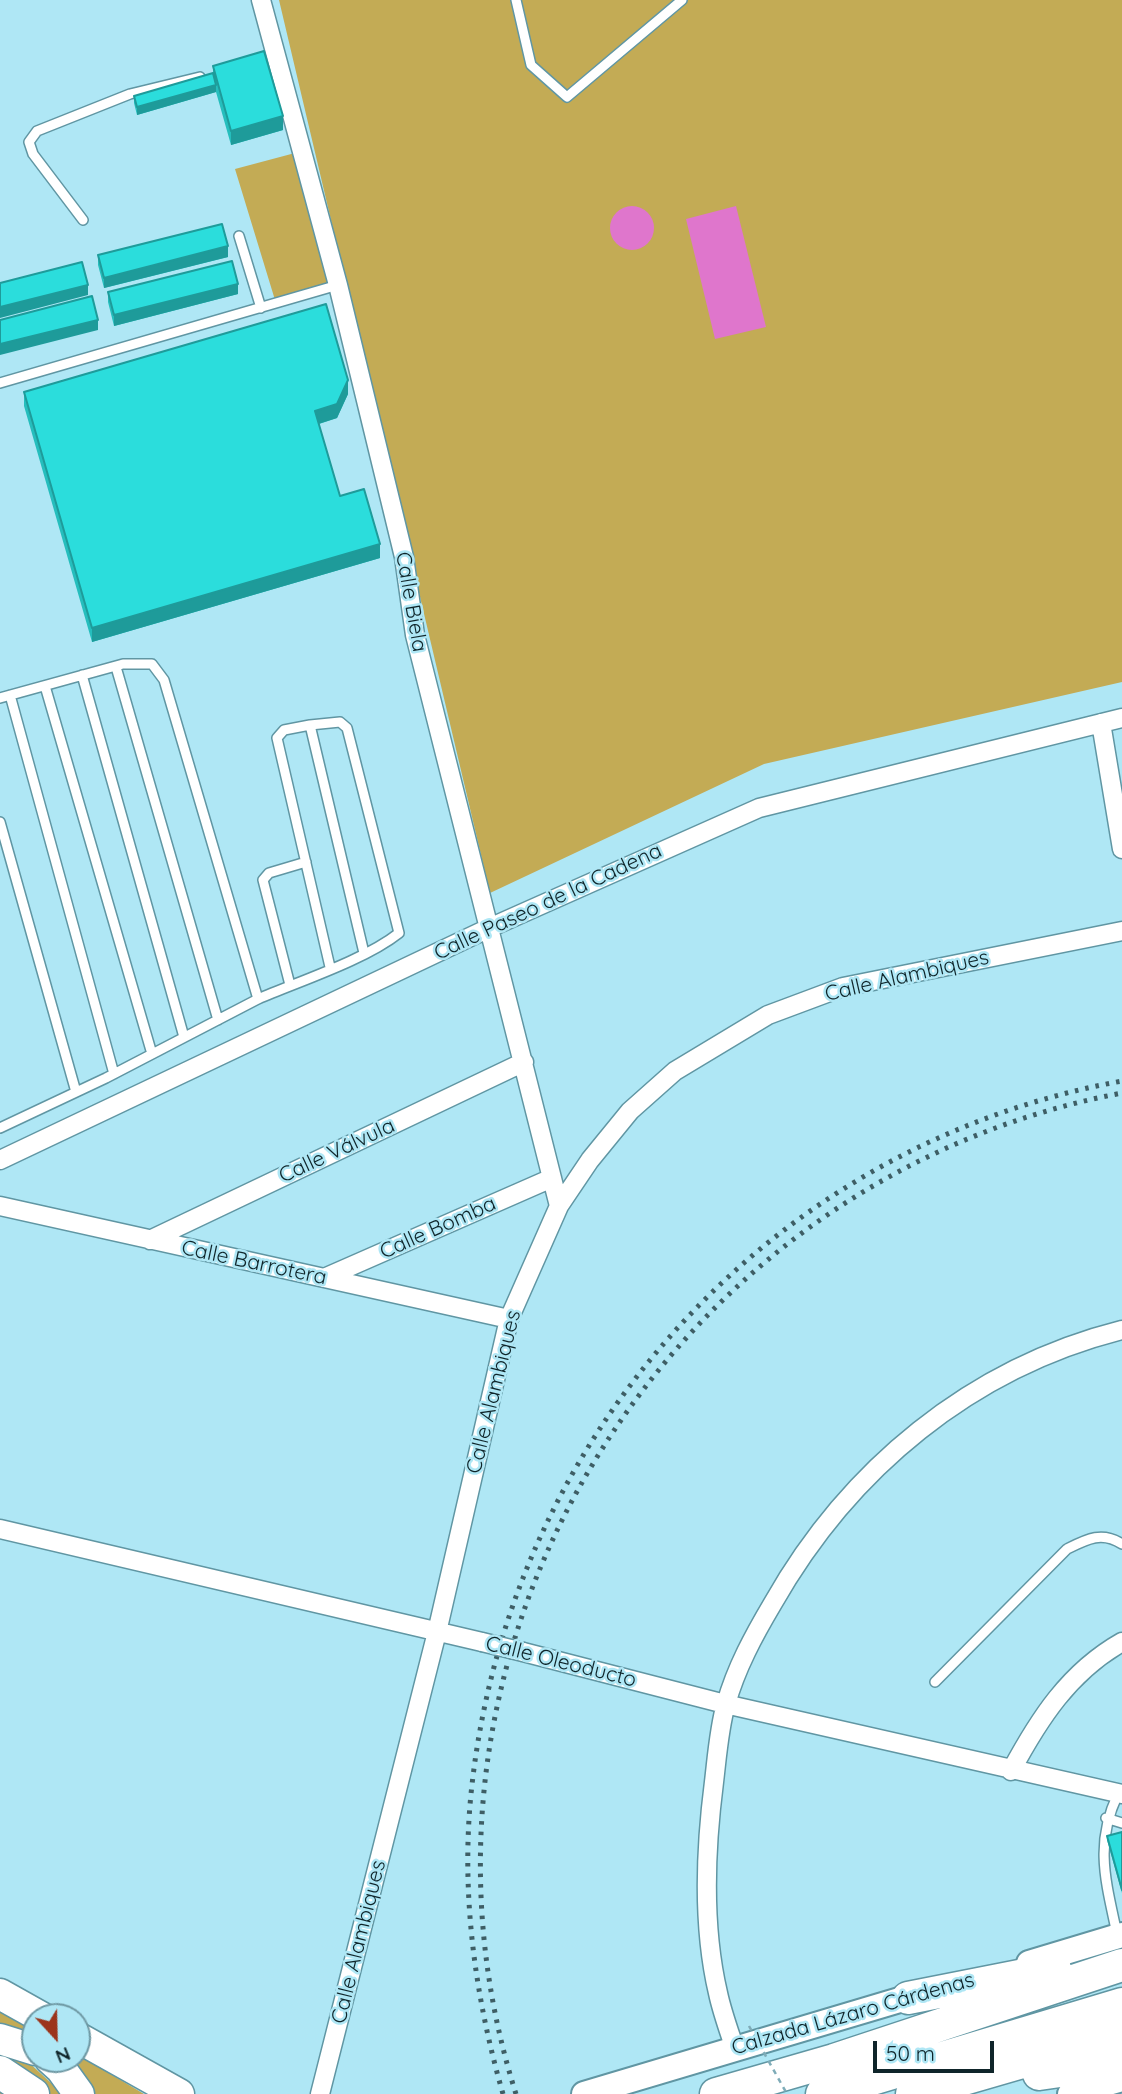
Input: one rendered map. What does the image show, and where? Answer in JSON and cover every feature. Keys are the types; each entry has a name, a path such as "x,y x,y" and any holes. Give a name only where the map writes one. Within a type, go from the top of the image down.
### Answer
{"highway":[{"path":"908,1998 1121,1948"},
{"name":"Calzada Lázaro Cárdenas","path":"716,2094 834,2060 1121,1948"},
{"path":"0,1994 21,2006"},
{"path":"822,2094 1122,2004"},
{"path":"992,2043 1028,2039 1122,2020"},
{"path":"916,2093 1122,2033"},
{"path":"0,2039 21,2046"},
{"path":"91,2045 180,2094"},
{"path":"916,2093 1122,2062"},
{"path":"0,2072 33,2094"},
{"path":"64,2073 79,2094"}],"main road":[{"name":"Calzada Lázaro Cárdenas","path":"584,2094 908,1998"},
{"path":"1070,2094 1122,2079"}],"street":[{"name":"Calle Biela","path":"261,0 272,59 338,285 404,557 415,635 559,1206"},
{"name":"Calle Paseo de la Cadena","path":"0,1160 487,929 769,804 1122,718"},
{"path":"1101,723 1122,849"},
{"name":"Calle Alambiques","path":"320,2094 438,1632 509,1319 559,1206 590,1160 630,1111 675,1071 768,1015 843,987 1122,930"},
{"name":"Calle Válvula","path":"150,1240 524,1062"},
{"name":"Calle Bomba","path":"324,1278 552,1178"},
{"name":"Calle Barrotera","path":"0,1206 509,1319"},
{"path":"735,2049 718,1994 710,1947 707,1836 725,1704 747,1647 782,1586 820,1530 865,1478 918,1429 978,1389 1037,1358 1122,1330"},
{"name":"Calle Oleoducto","path":"0,1529 482,1642 725,1704 1120,1794"},
{"path":"1011,1771 1040,1718 1069,1682 1106,1651 1122,1642"}],"lane":[{"path":"516,0 531,65 566,97 682,0"},
{"path":"83,220 33,154 29,142 37,131 130,94 207,75"},
{"path":"239,236 261,308"},
{"path":"0,383 338,285"},
{"path":"0,698 116,667 152,664 164,680 258,999"},
{"path":"116,667 218,1020"},
{"path":"82,676 184,1037"},
{"path":"45,686 152,1054"},
{"path":"10,695 114,1074"},
{"path":"0,1128 114,1074 258,999 364,953 399,933 347,729 340,722 284,730 277,738 331,967"},
{"path":"310,725 364,953"},
{"path":"0,822 76,1092"},
{"path":"290,985 263,880 269,873 306,862"},
{"path":"935,1682 1068,1549 1091,1537 1111,1536 1122,1544"},
{"path":"1120,1794 1106,1818 1102,1840 1121,1948"},
{"path":"1106,1818 1122,1823"}],"path":[{"path":"749,2026 786,2094"}],"shaded area":[{"path":"279,0 1122,0 1122,682 764,764 490,893"},
{"path":"295,153 332,282 275,300 235,169"},
{"path":"632,206 647,213 654,228 647,243 632,250 617,243 610,228 617,213"},
{"path":"736,206 766,327 715,339 686,219"},
{"path":"0,2009 21,2021 21,2031 0,2027"},
{"path":"0,2050 21,2058 21,2073 40,2073 63,2094 0,2094"},
{"path":"91,2062 144,2094 95,2094 79,2073 91,2073"}],"building":[{"path":"264,51 283,116 231,131 213,66"},
{"path":"213,73 216,85 137,107 134,96"},
{"path":"222,224 228,246 104,278 98,255"},
{"path":"232,261 238,284 114,315 108,292"},
{"path":"82,262 88,285 0,307 0,283"},
{"path":"92,296 98,320 0,344 0,320"},
{"path":"326,304 348,380 337,404 315,411 340,496 364,489 380,544 92,628 24,392"},
{"path":"1122,1832 1122,1890 1107,1836"}],"railway":[{"path":"503,2094 485,2020 473,1946 468,1870 471,1794 495,1664 538,1542 599,1429 677,1328 770,1241 876,1169 994,1115 1122,1081"},
{"path":"516,2094 483,1927 487,1762 526,1605 596,1459 694,1330 816,1223 960,1142 1122,1093"}]}
